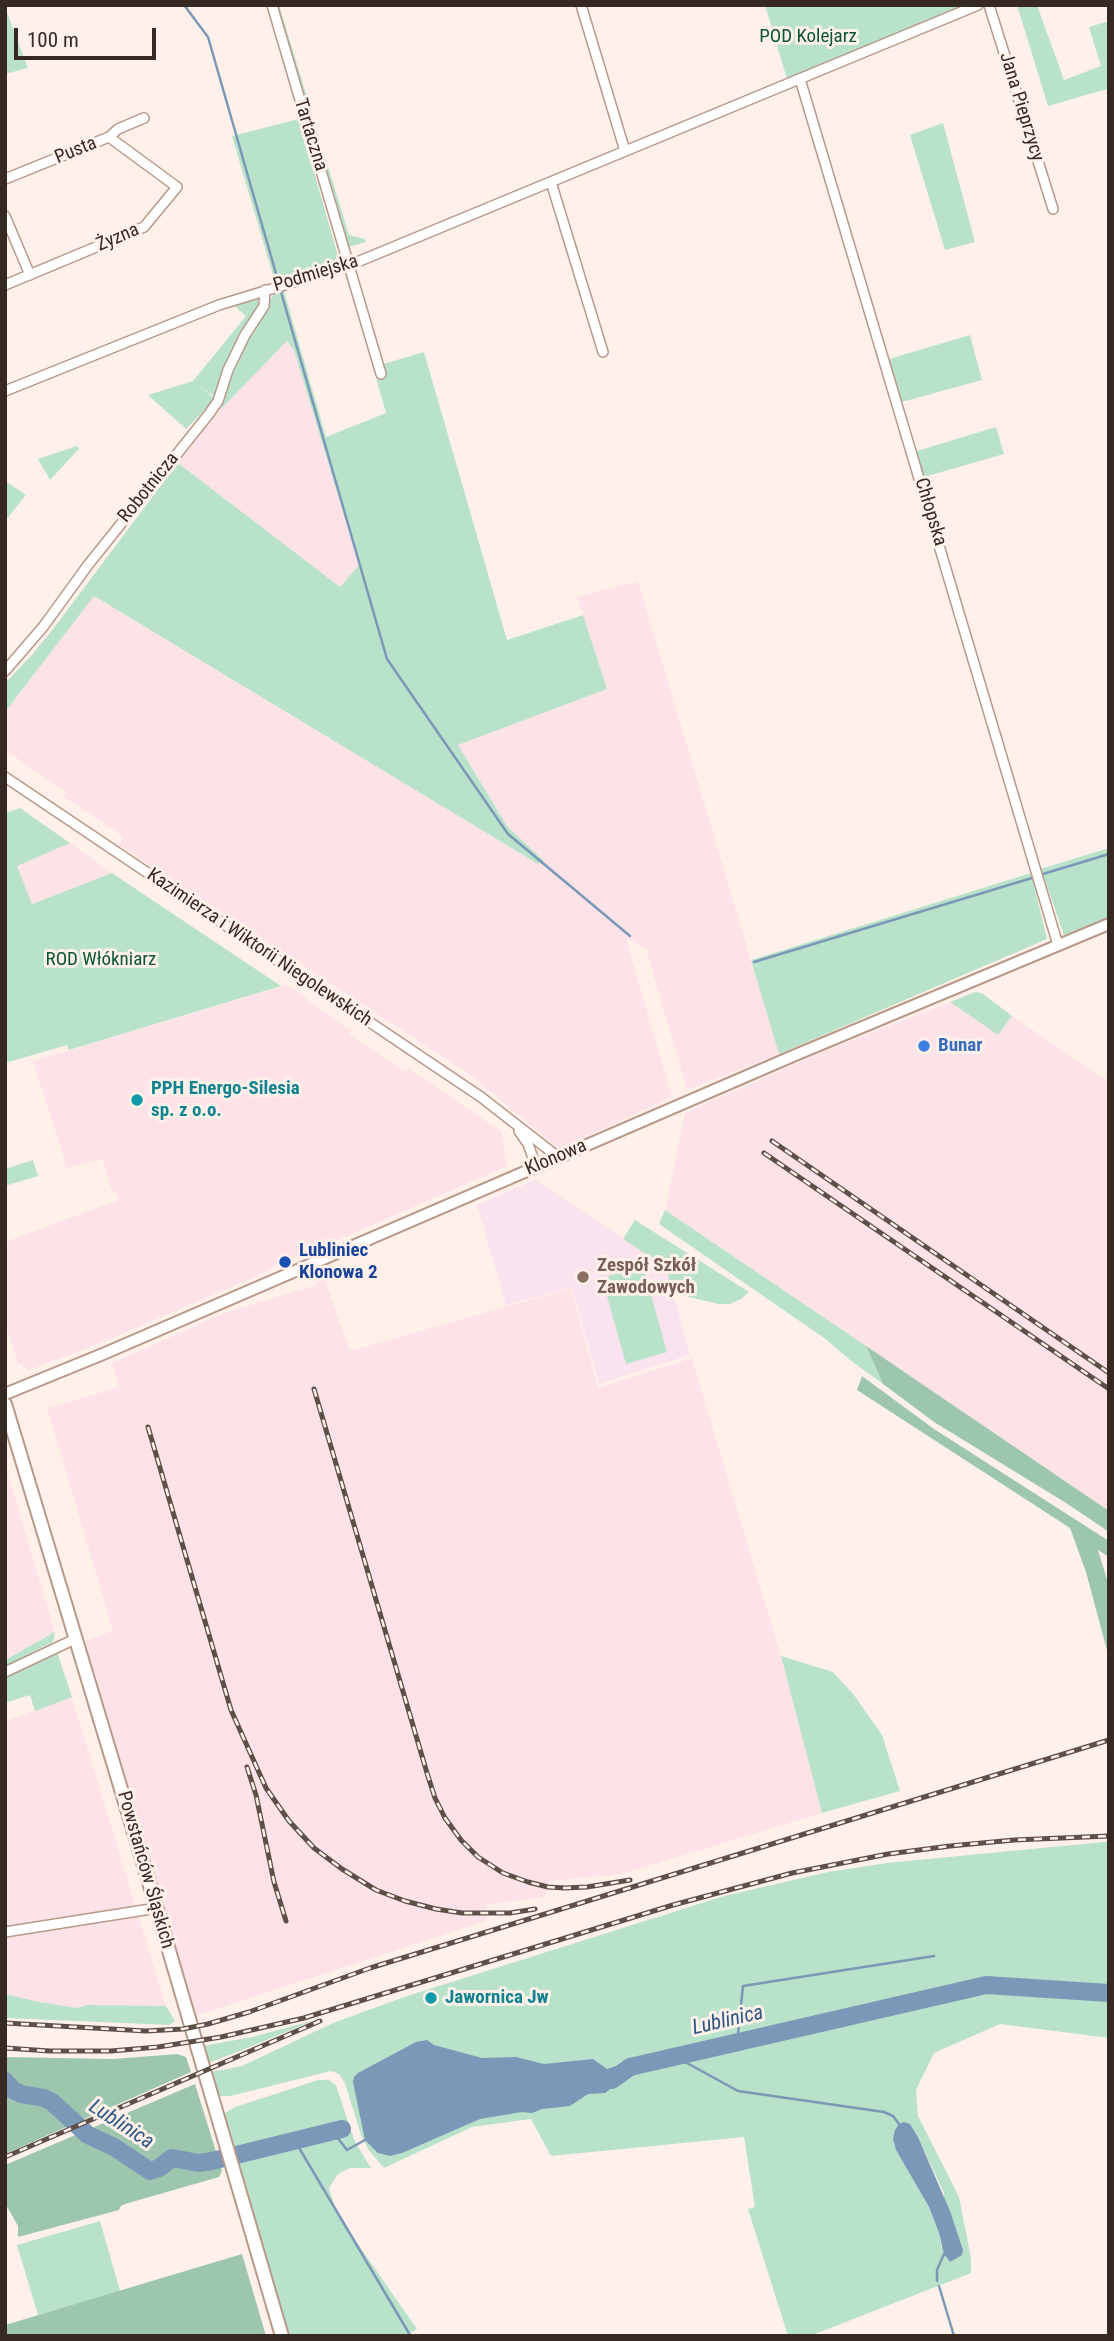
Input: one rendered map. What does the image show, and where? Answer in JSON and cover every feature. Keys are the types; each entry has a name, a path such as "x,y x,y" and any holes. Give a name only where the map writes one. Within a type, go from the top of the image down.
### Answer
{"main road":[{"name":"Powstańców Śląskich","path":"5,1404 157,1908 282,2336"}],"street":[{"name":"Tartaczna","path":"272,5 382,374"},
{"path":"580,5 625,151"},
{"name":"Podmiejska","path":"5,391 219,304 349,265 978,5"},
{"name":"Jana Pieprzycy","path":"989,5 1053,209"},
{"name":"Chłopska","path":"800,79 1058,945"},
{"name":"Pusta","path":"5,180 109,137 118,129 144,118"},
{"name":"Żyzna","path":"5,285 144,227 177,187 109,137"},
{"path":"551,182 603,352"},
{"path":"5,216 30,275"},
{"name":"Robotnicza","path":"5,671 43,627 88,565 218,401 228,370 245,335 264,306 265,290"},
{"name":"Kazimierza i Wiktorii Niegolewskich","path":"5,777 481,1097 558,1157"},
{"name":"Klonowa","path":"5,1394 805,1051 1109,925"},
{"path":"511,1121 528,1144 536,1166"},
{"path":"5,1672 75,1639"},
{"path":"5,1932 157,1908"}],"shaded area":[{"path":"287,340 294,350 359,565 341,588 178,463 221,409"},
{"path":"638,581 779,1054 687,1090 646,949 626,938 672,1097 562,1148 554,1145 473,1077 119,845 124,837 64,797 66,792 5,750 5,712 94,596 538,864 544,861 507,826 458,745 607,689 577,597"},
{"path":"70,843 112,873 32,904 16,866"},
{"path":"287,985 350,1030 350,1035 403,1071 409,1069 502,1132 507,1166 103,1342 29,1370 18,1364 5,1321 5,1242 119,1200 116,1192 112,1192 102,1159 67,1168 33,1061"},
{"path":"950,1002 998,1035 1012,1016 1109,1082 1109,1511 665,1210 685,1113 830,1049"},
{"name":"Zespół Szkół Zawodowych","path":"535,1180 666,1267 690,1355 599,1384 572,1287 506,1305 477,1205"},
{"path":"322,1272 350,1351 571,1288 598,1388 692,1358 781,1656 822,1813 622,1874 550,1881 545,1897 486,1905 486,1921 195,2016 84,1641 113,1631 47,1408 119,1387 112,1363 224,1313 316,1285 315,1280"},
{"path":"5,1464 55,1632 5,1660"},
{"path":"72,1697 166,2006 87,2005 78,2008 5,1994 5,1721"}],"green space":[{"path":"275,5 279,5 349,235 365,239 366,242 349,247"},
{"name":"POD Kolejarz","path":"765,5 963,5 787,79"},
{"path":"1017,5 1037,5 1064,80 1101,66 1089,27 1109,21 1109,92 1107,89 1048,106"},
{"path":"5,7 28,68 5,74"},
{"path":"299,119 338,256 332,265 275,282 232,136"},
{"path":"943,123 975,242 945,250 910,135"},
{"path":"276,291 284,291 326,437 386,413 376,378 383,364 424,352 507,640 583,615 607,689 458,745 507,826 544,861 538,864 94,596 5,712 5,683 53,629 178,463 340,587 359,565 294,350 287,341 221,409 232,371 244,343"},
{"path":"256,298 260,304 223,369 216,398 200,386 215,399 186,429 148,395 193,381 246,316 232,304"},
{"path":"970,335 982,380 902,402 889,359"},
{"path":"996,427 1004,454 924,477 917,451"},
{"path":"77,446 79,449 50,480 38,459"},
{"path":"5,481 26,495 5,521"},
{"name":"ROD Włókniarz","path":"20,808 70,843 17,866 32,904 112,873 281,986 69,1050 67,1045 5,1063 5,813"},
{"path":"1109,848 1109,917 1064,935 1041,869"},
{"path":"1031,873 1047,939 779,1054 751,960"},
{"path":"975,992 982,993 1012,1016 998,1035 950,1002"},
{"path":"33,1160 38,1176 5,1186 5,1169"},
{"path":"665,1210 866,1346 883,1384 827,1340 659,1224"},
{"path":"635,1220 749,1292 730,1304 718,1304 673,1293 666,1267 623,1239"},
{"path":"643,1266 667,1352 626,1364 602,1278"},
{"path":"866,1346 1109,1511 1109,1532 934,1422 883,1384"},
{"path":"862,1376 934,1429 1109,1541 1109,1557 1098,1550 1109,1586 1109,1658 1086,1572 1070,1528 857,1390"},
{"path":"55,1632 53,1642 5,1666 5,1660"},
{"path":"57,1652 72,1697 35,1711 30,1695 5,1703 5,1676"},
{"path":"781,1656 833,1672 854,1695 882,1735 900,1791 822,1813"},
{"path":"1109,1842 1109,2038 1000,2024 934,2053 916,2090 918,2116 959,2197 971,2258 971,2273 810,2336 788,2336 748,2209 755,2207 744,2137 551,2156 531,2119 472,2127 384,2168 368,2149 361,2135 345,2083 339,2074 331,2071 230,2096 218,2096 210,2072 242,2066 333,2023 404,1997 724,1896 828,1872 887,1863","holes":["910,2124 944,2193 942,2249 929,2207 896,2150"]},
{"path":"5,1994 78,2008 87,2005 166,2006 175,2021 170,2025 5,2018"},
{"path":"315,2020 208,2063 203,2046 252,2037"},
{"path":"177,2054 186,2057 191,2072 5,2154 5,2057 113,2059"},
{"path":"318,2080 329,2080 336,2085 355,2142 371,2168 350,2168 338,2174 329,2188 337,2214 417,2329 405,2336 290,2336 223,2114 235,2107"},
{"path":"195,2084 222,2171 219,2177 125,2204 119,2210 18,2237 18,2226 5,2203 5,2165"},
{"path":"100,2221 120,2291 38,2315 17,2245"},
{"path":"242,2254 266,2336 5,2336 5,2325"}],"water":[{"path":"427,2040 434,2045 482,2058 516,2057 544,2064 593,2059 607,2069 625,2063 630,2067 617,2084 605,2093 588,2094 570,2106 480,2119 402,2153 390,2156 378,2153 365,2140 354,2077 416,2042"},
{"path":"904,2122 910,2124 918,2137 950,2211 963,2250 962,2255 950,2262 944,2254 929,2207 896,2150 893,2139 895,2130"}],"waterway":[{"path":"184,5 208,37 277,277"},
{"path":"281,292 387,659 508,834 630,936"},
{"path":"1043,874 1109,854"},
{"path":"754,962 1032,878"},
{"path":"737,2043 743,1986 934,1956"},
{"name":"Lublinica","path":"612,2080 630,2067 986,1985 1109,1993"},
{"path":"676,2057 738,2091 884,2112 893,2116 899,2124"},
{"name":"Lublinica","path":"5,2081 21,2094 52,2102 88,2135 114,2147 150,2171 172,2158 199,2163 212,2161 342,2129"},
{"path":"333,2132 347,2150 365,2140"},
{"path":"295,2141 410,2335"},
{"path":"937,2281 937,2270 944,2254"},
{"path":"939,2286 954,2336"}],"railway":[{"path":"772,1141 1109,1373"},
{"path":"764,1153 1109,1389"},
{"path":"314,1389 427,1773 445,1818 478,1857 503,1873 528,1882 565,1888 630,1880"},
{"path":"148,1427 231,1710 266,1788 289,1821 314,1848 342,1869 376,1890 405,1901 462,1913 510,1913 535,1909"},
{"path":"5,2023 146,2031 183,2029 208,2024 370,1968 1109,1740"},
{"path":"247,1767 286,1921"},
{"path":"5,2048 111,2051 221,2037 304,2018 673,1905 792,1873 888,1854 950,1846 1109,1836"},
{"path":"5,2157 320,2021"}],"place":[{"name":"Bunar","path":"924,1046"},
{"name":"PPH Energo-Silesia sp. z o.o.","path":"137,1100"},
{"name":"Lubliniec Klonowa 2","path":"285,1262"},
{"name":"Zespół Szkół Zawodowych","path":"583,1277"},
{"name":"Jawornica Jw","path":"431,1998"}]}
